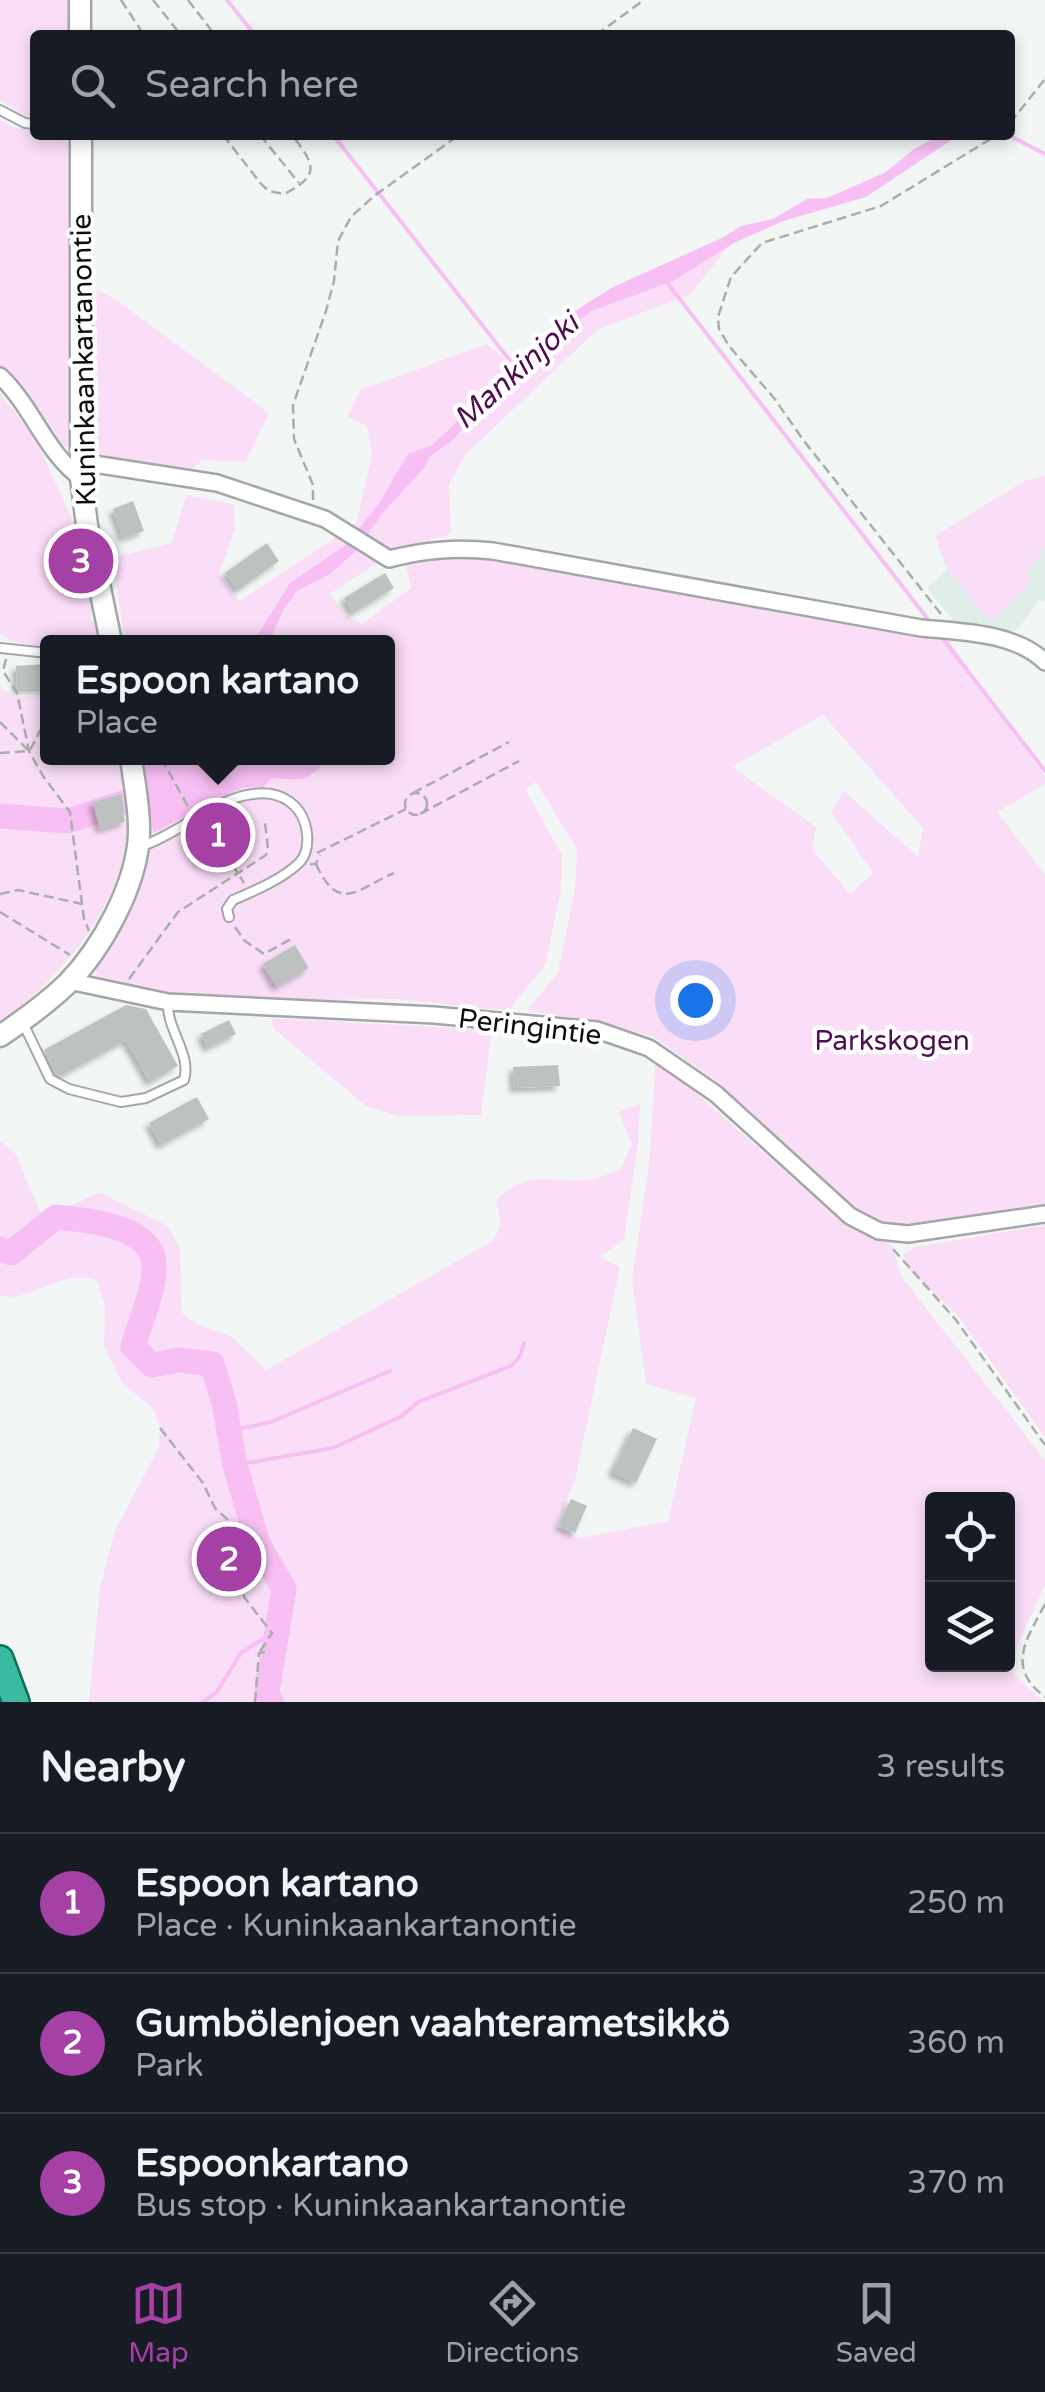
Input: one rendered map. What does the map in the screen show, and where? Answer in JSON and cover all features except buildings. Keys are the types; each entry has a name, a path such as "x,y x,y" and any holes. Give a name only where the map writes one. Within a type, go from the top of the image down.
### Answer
{"highway":[{"path":"0,1659 16,1702"}],"street":[{"path":"80,0 80,30"},
{"name":"Kuninkaankartanontie","path":"80,140 81,470 86,525 110,635"},
{"path":"0,376 42,429 64,466 217,483 326,518 389,560 428,550 493,551 954,631 1012,644 1045,662"},
{"path":"0,1036 69,982 89,955 130,878 139,822 131,765"},
{"name":"Peringintie","path":"69,982 168,1002 512,1020 597,1030 630,1040 649,1048 716,1094 850,1216 879,1231"},
{"path":"879,1231 908,1234 1045,1214"}],"lane":[{"path":"0,110 30,124"},
{"path":"4,649 40,652"},
{"path":"138,847 184,828 241,796 272,794 290,801 300,809 308,838 306,854 298,864 232,900 227,909 229,917"},
{"path":"22,1021 50,1079 69,1089 121,1102 146,1098 184,1080 186,1066 167,1017 168,1002"}],"path":[{"path":"122,0 141,30"},
{"path":"154,0 177,30"},
{"path":"188,0 211,30"},
{"path":"603,30 644,0"},
{"path":"1015,117 1045,78"},
{"path":"226,140 269,191 284,194 306,180 312,168 296,140"},
{"path":"264,140 300,184"},
{"path":"309,514 313,486 294,439 292,405 326,311 338,241 351,217 374,196 452,140"},
{"path":"954,631 774,398 728,346 718,317 731,278 762,243 881,206 989,140"},
{"path":"4,649 3,671 17,693 29,751"},
{"path":"0,722 29,751 70,812 89,955"},
{"path":"29,751 40,731"},
{"path":"406,809 406,800 413,794 509,742"},
{"path":"0,754 29,751"},
{"path":"406,809 420,814 519,760"},
{"path":"166,765 188,806"},
{"path":"413,794 425,798 427,806 420,814"},
{"path":"306,854 321,853 406,809"},
{"path":"121,994 178,912 266,855 265,822"},
{"path":"232,864 250,892"},
{"path":"316,864 329,887 345,894 374,886 394,874"},
{"path":"0,894 18,890 82,904"},
{"path":"0,912 89,955"},
{"path":"229,917 244,941 264,954 291,939"},
{"path":"879,1231 956,1320 1045,1445"},
{"path":"160,1428 203,1484 215,1508 240,1531 244,1597 272,1633 259,1653 255,1702"},
{"path":"1045,1604 1024,1645 1022,1660 1025,1676 1045,1697"},
{"path":"259,1653 270,1651"}],"shaded area":[{"path":"1045,547 1045,601 1039,600 1019,628 1005,635 958,626 927,588 947,569 991,622"}],"green space":[{"path":"0,0 75,0 75,30 30,30 30,116 0,100"},
{"path":"0,119 30,130 30,140 75,140 73,444 64,447 22,385 0,367"},
{"name":"Parkskogen","path":"723,240 727,248 691,294 597,330 465,455 449,484 451,534 395,551 330,594 345,615 362,624 411,588 406,565 450,557 493,557 945,635 1045,777 1045,784 997,812 1045,875 1045,1208 919,1233 853,1213 720,1084 652,1036 594,1021 527,1011 558,972 575,889 577,850 536,782 525,789 562,855 561,891 545,965 508,1011 397,999 238,1001 149,991 96,977 104,949 135,895 153,833 242,788 263,787 272,778 313,776 322,765 395,765 395,635 124,635 112,558 172,543 186,495 234,504 235,528 219,575 239,601 356,524 372,455 367,426 347,417 360,390 487,344 517,369 593,306","holes":["823,715 923,828 918,857 844,791 831,812 873,873 850,894 812,849 816,827 732,767"]},
{"path":"91,291 100,291 118,301 269,413 246,462 202,460 189,472 105,459 97,454"},
{"path":"0,393 36,440 77,530 81,564 95,599 90,618 103,635 40,635 40,646 13,642 0,633"},
{"path":"1045,476 1045,547 1026,575 1031,582 991,622 947,569 935,536 1024,481"},
{"path":"0,688 16,697 40,694 40,765 126,765 129,779 124,794 93,803 100,829 132,821 115,883 87,936 48,982 0,1024"},
{"path":"272,1018 492,1030 481,1115 399,1116 366,1106 273,1028"},
{"path":"656,1057 846,1226 891,1243 901,1276 1045,1460 1045,1585 1016,1648 1015,1662 1015,1492 925,1492 925,1672 1014,1672 1044,1702 89,1702 100,1587 115,1531 159,1447 160,1428 153,1408 122,1383 104,1346 105,1307 97,1280 70,1279 13,1297 0,1296 0,1141 15,1153 43,1218 99,1192 168,1226 180,1249 182,1313 197,1324 232,1337 266,1370 494,1240 501,1224 496,1201 508,1190 529,1180 588,1180 620,1170 632,1144 619,1112 640,1104 624,1240 600,1257 620,1267 575,1480 556,1527 580,1538 668,1521 696,1398 646,1384 632,1280 649,1164"},
{"path":"1045,1225 1045,1437 958,1316 907,1267 903,1254 916,1247"}],"water":[{"path":"931,140 952,140 866,197 783,221 734,243 675,280 592,311 472,417 453,440 430,456 357,550 329,575 297,591 272,635 257,635 290,583 347,544 380,502 408,454 432,445 467,407 575,311 613,287 741,226 773,219 807,199 827,198 886,172"},
{"path":"144,765 321,765 309,776 272,778 263,787 242,788 153,833"}],"waterway":[{"path":"227,0 251,30"},
{"path":"1015,139 1045,154"},
{"path":"337,140 515,367"},
{"path":"665,280 927,618"},
{"path":"943,639 1045,771"},
{"name":"Mankinjoki","path":"0,816 68,821 180,784"},
{"path":"0,1249 11,1253 56,1217 115,1227 142,1241 150,1251 154,1264 152,1284 133,1347 152,1365 179,1360 212,1364 258,1544 284,1589 267,1691 271,1702"},
{"path":"235,1465 333,1448 402,1416 418,1402 511,1366 524,1343"},
{"path":"229,1431 271,1422 390,1371"},
{"path":"203,1702 217,1692 241,1653 277,1630"}],"place":[{"name":"Espoonkartano","path":"81,561"},
{"name":"Espoon kartano","path":"218,835"},
{"name":"Gumbölenjoen vaahterametsikkö","path":"229,1559"}]}
